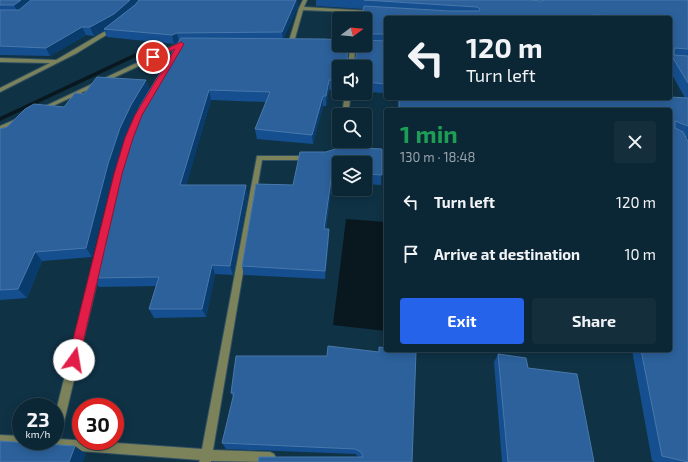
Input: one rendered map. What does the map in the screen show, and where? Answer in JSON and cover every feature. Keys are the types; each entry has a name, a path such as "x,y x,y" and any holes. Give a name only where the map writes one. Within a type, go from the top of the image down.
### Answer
{"street":[{"path":"291,44 301,8 305,0"},
{"path":"301,8 380,13"},
{"path":"0,90 57,61 120,24"},
{"path":"36,112 185,44 173,57"},
{"path":"283,44 304,44"},
{"path":"372,46 384,47"},
{"path":"0,60 57,61"},
{"path":"0,129 29,115"},
{"path":"206,459 259,158 322,158 338,153 340,148"},
{"path":"64,399 105,228"},
{"path":"0,440 12,440"},
{"path":"64,442 206,459 284,459"}],"shaded area":[{"path":"346,219 384,222 384,331 333,325"}],"building":[{"path":"0,0 21,0 14,5 0,5"},
{"path":"31,0 130,0 114,14 90,27 82,27 46,48 0,46 0,10 19,10"},
{"path":"139,0 296,0 282,32 177,33 172,35 104,29 135,5"},
{"path":"364,0 688,0 688,49 675,48 674,55 688,56 688,83 672,56 672,16 384,16 384,34 372,34 372,12 363,12 364,6 450,11 479,11 480,9 477,7"},
{"path":"181,38 332,40 332,52 347,52 348,59 356,58 356,52 372,52 372,40 384,41 384,84 372,83 372,60 332,60 332,80 329,80 326,96 323,96 312,135 255,129 270,92 209,90 180,185 246,185 230,266 212,265 202,309 149,309 159,277 93,278 106,246 98,247 129,129 140,106"},
{"path":"97,77 146,80 131,105 120,128 108,164 86,248 35,252 18,289 0,290 0,129 7,127 25,109 34,104 64,107 75,93 84,94"},
{"path":"672,97 688,98 688,126 675,121 675,128 683,132 688,141 688,462 662,456 641,352 672,352 672,108 399,108 399,100 672,100"},
{"path":"338,148 382,149 382,175 372,174 372,156 332,156 332,173 324,229 329,229 325,271 242,266 256,184 293,185 300,152 326,152"},
{"path":"328,346 379,352 379,347 384,348 384,352 416,352 412,462 258,462 259,457 363,457 361,452 355,449 222,443 234,393 231,393 236,356 327,356"},
{"path":"498,354 526,358 528,368 577,374 594,462 508,462"},
{"path":"0,441 12,442 12,450 64,450 64,445 72,446 72,450 74,450 69,462 0,462"}],"waterway":[{"path":"0,119 172,38"}],"route":[{"path":"74,360 118,174 129,138 138,115 181,44 153,57"}]}
